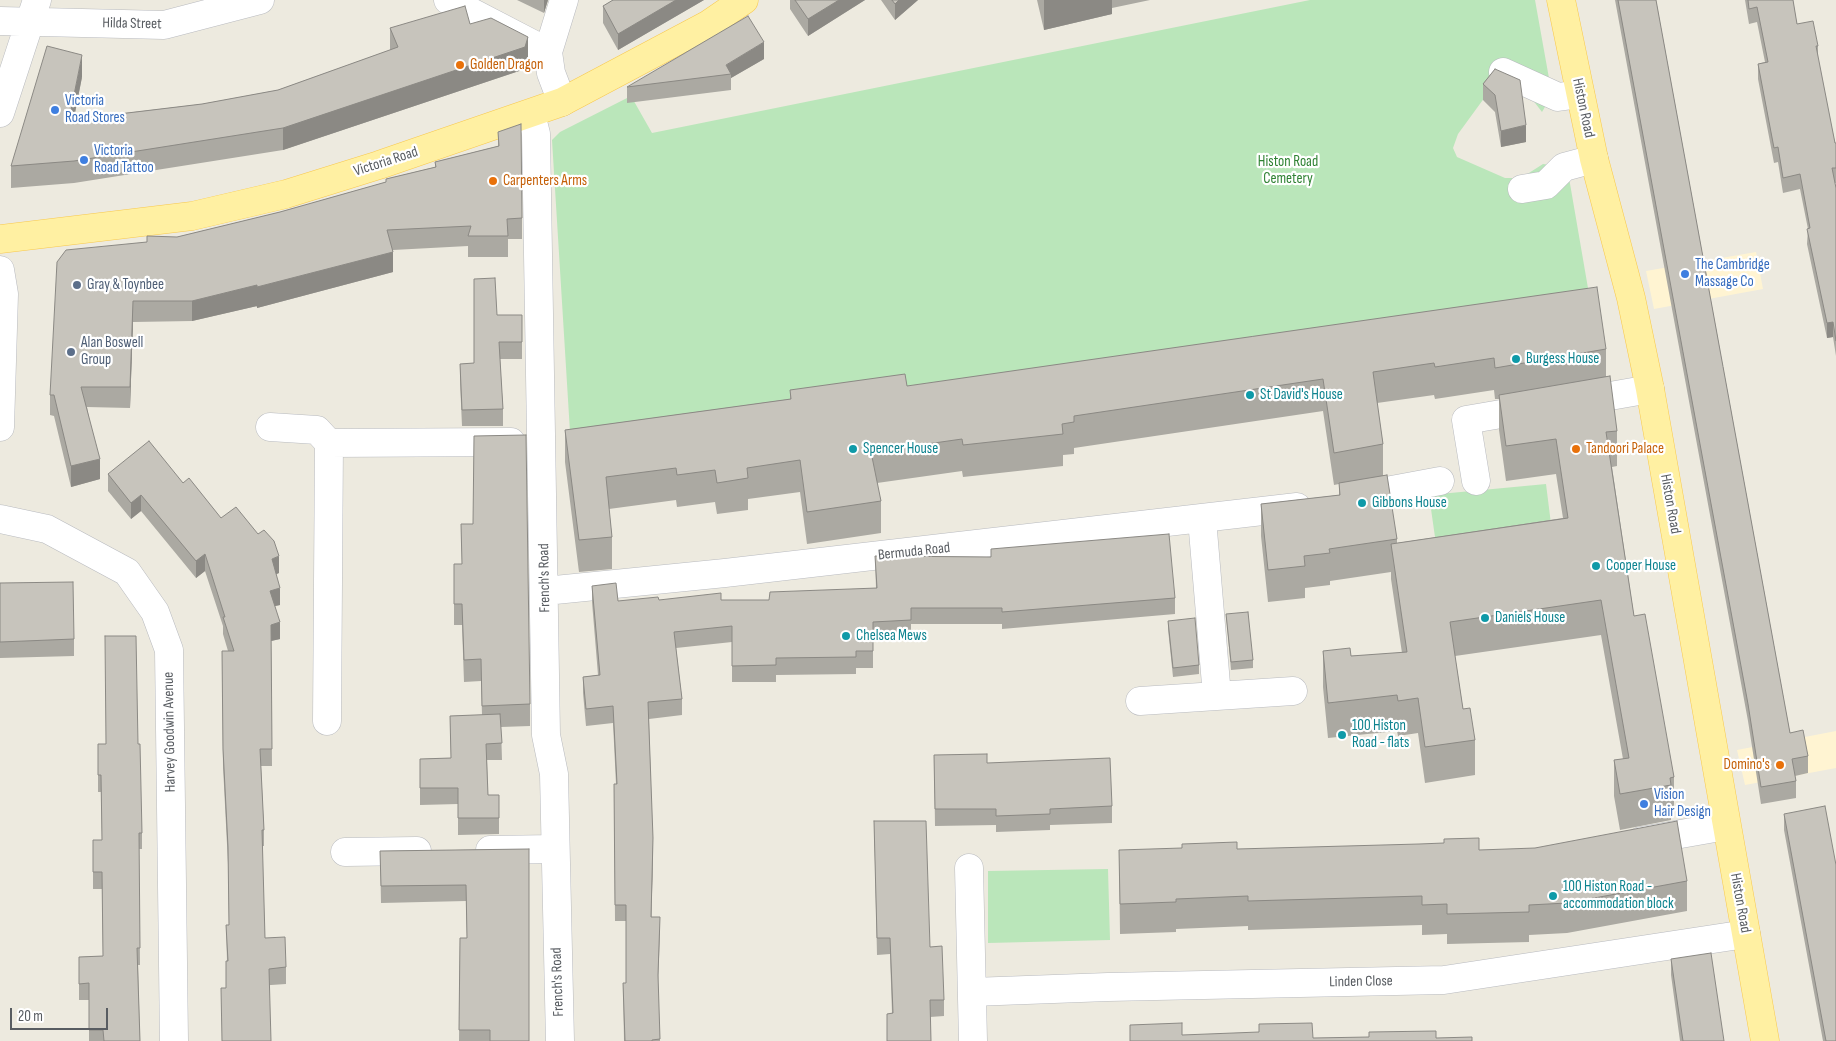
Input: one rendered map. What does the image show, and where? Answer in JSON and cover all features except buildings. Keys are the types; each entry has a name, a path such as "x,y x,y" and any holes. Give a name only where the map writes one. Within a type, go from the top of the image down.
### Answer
{"main road":[{"name":"Victoria Road","path":"0,239 192,216 286,194 532,114 562,102 709,24 744,0"},
{"name":"Histon Road","path":"1561,0 1594,159 1631,298 1650,389 1726,826 1766,1041"}],"street":[{"name":"Hilda Street","path":"0,21 33,11 164,25 260,0"},
{"path":"448,0 548,52"},
{"path":"562,102 550,73 548,52 564,0"},
{"path":"0,113 33,11"},
{"path":"1503,72 1558,97 1580,94"},
{"name":"French's Road","path":"532,114 536,134 546,735 554,774 554,848 560,1041"},
{"path":"1522,189 1546,184 1564,166 1594,159"},
{"path":"0,270 4,294 0,427"},
{"path":"1476,481 1466,420 1650,389"},
{"path":"270,427 317,430 328,443 327,721"},
{"path":"328,443 542,441"},
{"name":"Bermuda Road","path":"545,590 735,572 1282,510 1440,481"},
{"name":"Harvey Goodwin Avenue","path":"0,519 47,529 127,572 155,612 169,650 174,1041"},
{"path":"1202,519 1217,696"},
{"path":"1140,701 1293,691"},
{"path":"1613,847 1726,826"},
{"path":"345,852 554,848"},
{"path":"969,868 973,1041"},
{"name":"Linden Close","path":"972,992 1444,980 1746,934"}],"shaded area":[{"path":"1756,252 1763,289 1654,309 1646,271"},
{"path":"1836,731 1836,768 1745,785 1737,750"}],"green space":[{"name":"Histon Road Cemetery","path":"1310,0 1535,0 1552,95 1542,112 1532,99 1493,86 1458,134 1453,148 1457,157 1505,178 1521,178 1543,164 1564,167 1568,172 1589,294 570,432 552,140 560,132 631,96 652,133"},
{"path":"1546,484 1555,556 1440,572 1429,495"},
{"path":"1108,869 1110,940 988,943 988,871"}],"place":[{"name":"Golden Dragon","path":"460,65"},
{"name":"Victoria Road Stores","path":"55,110"},
{"name":"Victoria Road Tattoo","path":"84,160"},
{"name":"Carpenters Arms","path":"493,181"},
{"name":"The Cambridge Massage Co","path":"1685,274"},
{"name":"Gray & Toynbee","path":"77,285"},
{"name":"Alan Boswell Group","path":"71,352"},
{"name":"Burgess House","path":"1516,359"},
{"name":"St David's House","path":"1250,395"},
{"name":"Spencer House","path":"853,449"},
{"name":"Tandoori Palace","path":"1576,449"},
{"name":"Gibbons House","path":"1362,503"},
{"name":"Cooper House","path":"1596,566"},
{"name":"Daniels House","path":"1485,618"},
{"name":"Chelsea Mews","path":"846,636"},
{"name":"100 Histon Road - flats","path":"1342,735"},
{"name":"Domino's","path":"1780,765"},
{"name":"Vision Hair Design","path":"1644,804"},
{"name":"100 Histon Road - accommodation block","path":"1553,896"}]}
